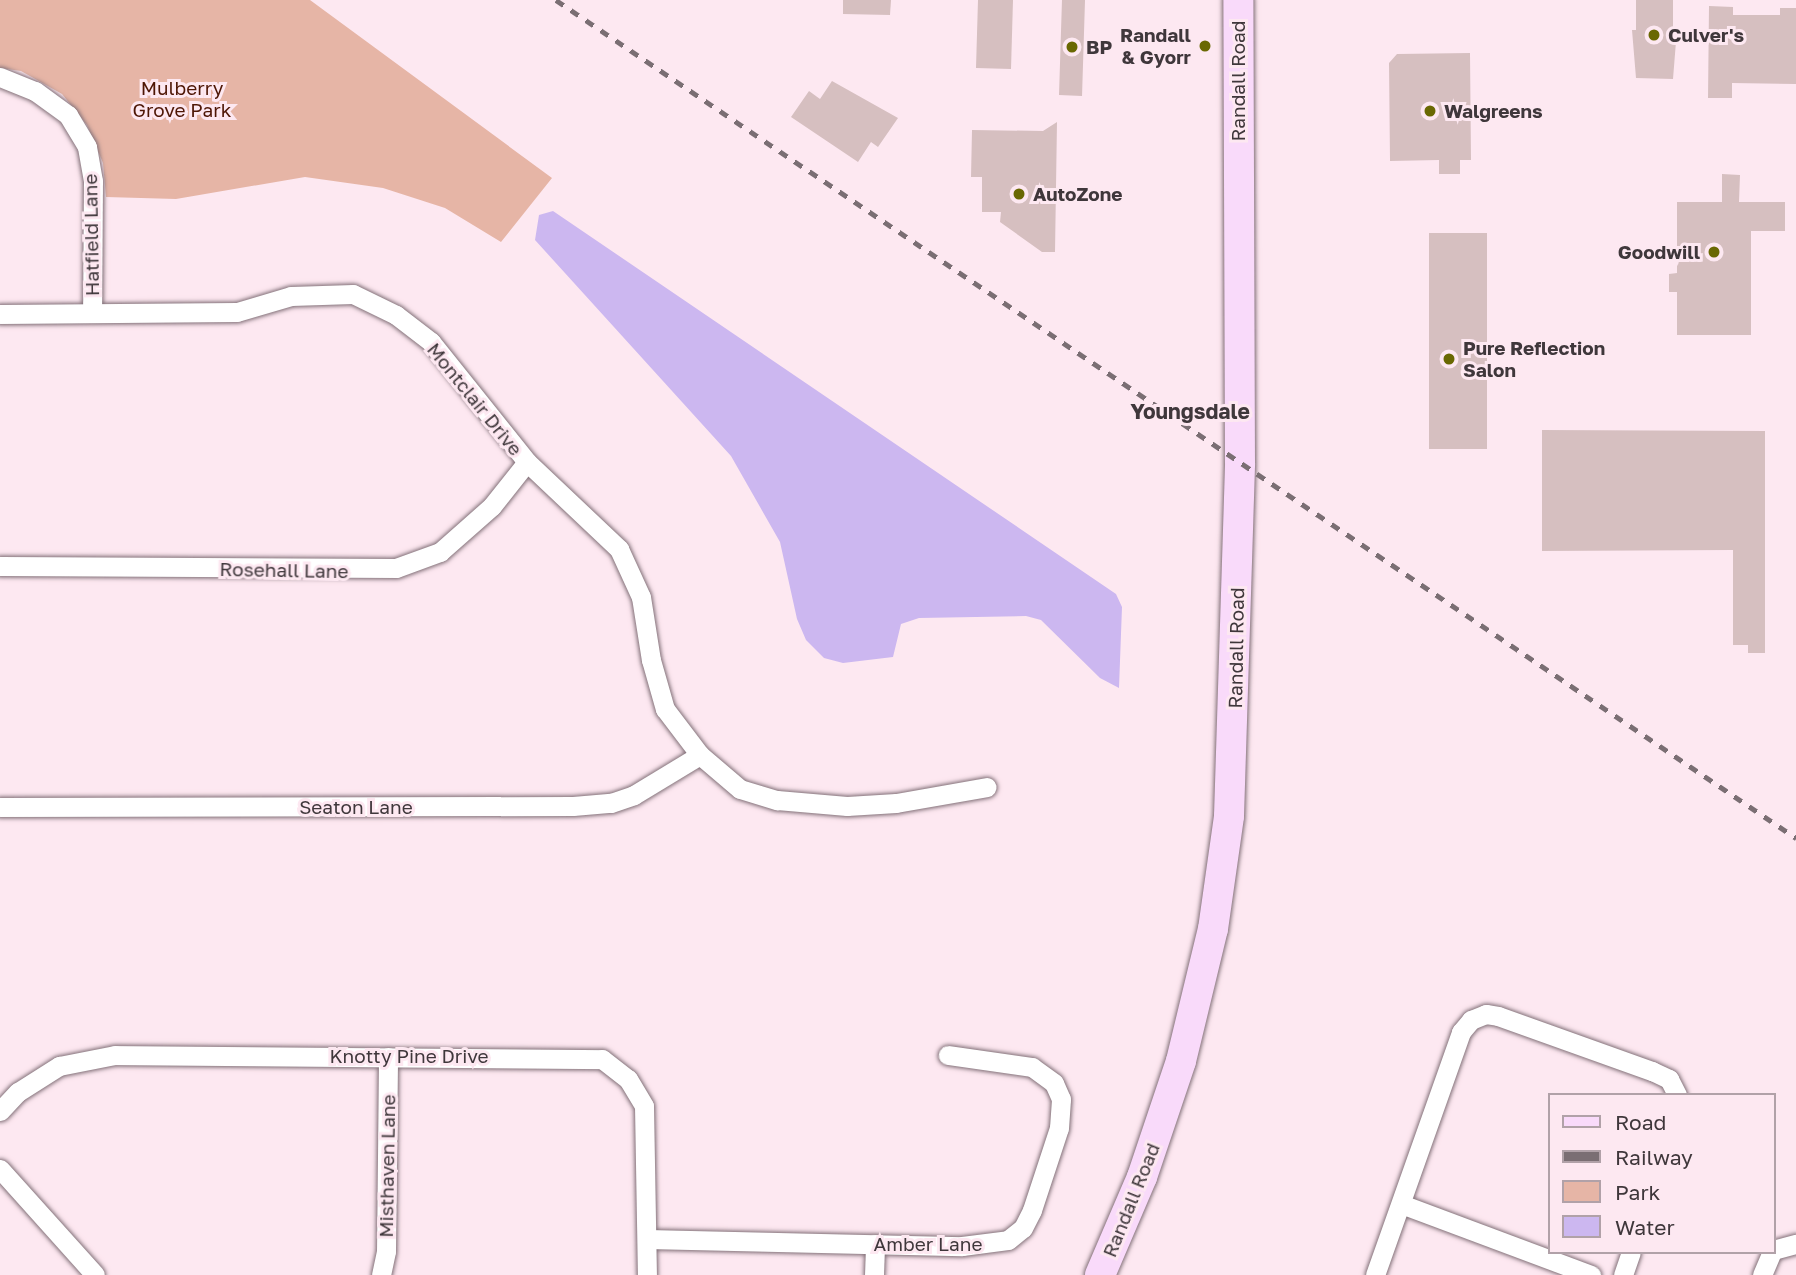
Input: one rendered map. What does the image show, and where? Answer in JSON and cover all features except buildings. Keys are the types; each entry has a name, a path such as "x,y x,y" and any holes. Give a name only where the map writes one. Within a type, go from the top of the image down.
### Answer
{"main road":[{"name":"Randall Road","path":"1100,1275 1142,1177 1185,1048 1213,929 1229,816 1240,463 1238,0"}],"street":[{"name":"Hatfield Lane","path":"0,77 35,91 68,115 87,147 93,181 92,313"},
{"name":"Montclair Drive","path":"0,314 237,312 291,296 353,294 397,315 430,342 527,462 619,549 641,597 664,709 700,755 740,789 815,806 896,803 987,787"},
{"name":"Rosehall Lane","path":"0,566 396,568 440,552 492,506 527,462"},
{"name":"Seaton Lane","path":"0,807 573,806 611,803 634,795 700,755"},
{"path":"1375,1275 1461,1032 1471,1020 1486,1014 1498,1016 1652,1071 1669,1079 1676,1093"},
{"name":"Knotty Pine Drive","path":"0,1111 18,1092 59,1066 115,1055 602,1059 628,1079 644,1106 647,1275"},
{"name":"Amber Lane","path":"647,1239 874,1244 989,1244 1008,1240 1023,1228 1032,1210 1062,1113 1054,1083 1032,1067 948,1055"},
{"name":"Misthaven Lane","path":"381,1275 386,1251 388,1057"},
{"path":"0,1169 95,1275"},
{"path":"1401,1204 1591,1275"},
{"path":"874,1244 874,1275"},
{"path":"1775,1250 1796,1244"},
{"path":"1623,1275 1630,1254"},
{"path":"1762,1275 1762,1266 1770,1254"}],"green space":[{"name":"Mulberry Grove Park","path":"0,0 310,0 552,178 501,242 445,208 383,188 305,177 176,199 106,197 103,163 87,125 62,94 21,71 0,68"}],"water":[{"path":"553,211 1116,594 1122,607 1119,688 1100,678 1041,620 1026,616 919,618 901,624 893,657 843,663 824,658 806,640 797,619 780,542 731,456 535,240 539,215"}],"railway":[{"path":"556,0 1796,838"}],"place":[{"name":"Culver's","path":"1654,35"},
{"name":"Randall & Gyorr","path":"1205,46"},
{"name":"BP","path":"1072,47"},
{"name":"Walgreens","path":"1430,111"},
{"name":"AutoZone","path":"1019,194"},
{"name":"Goodwill","path":"1714,252"},
{"name":"Pure Reflection Salon","path":"1449,359"}],"district":[{"name":"Youngsdale","path":"1190,411"}]}
